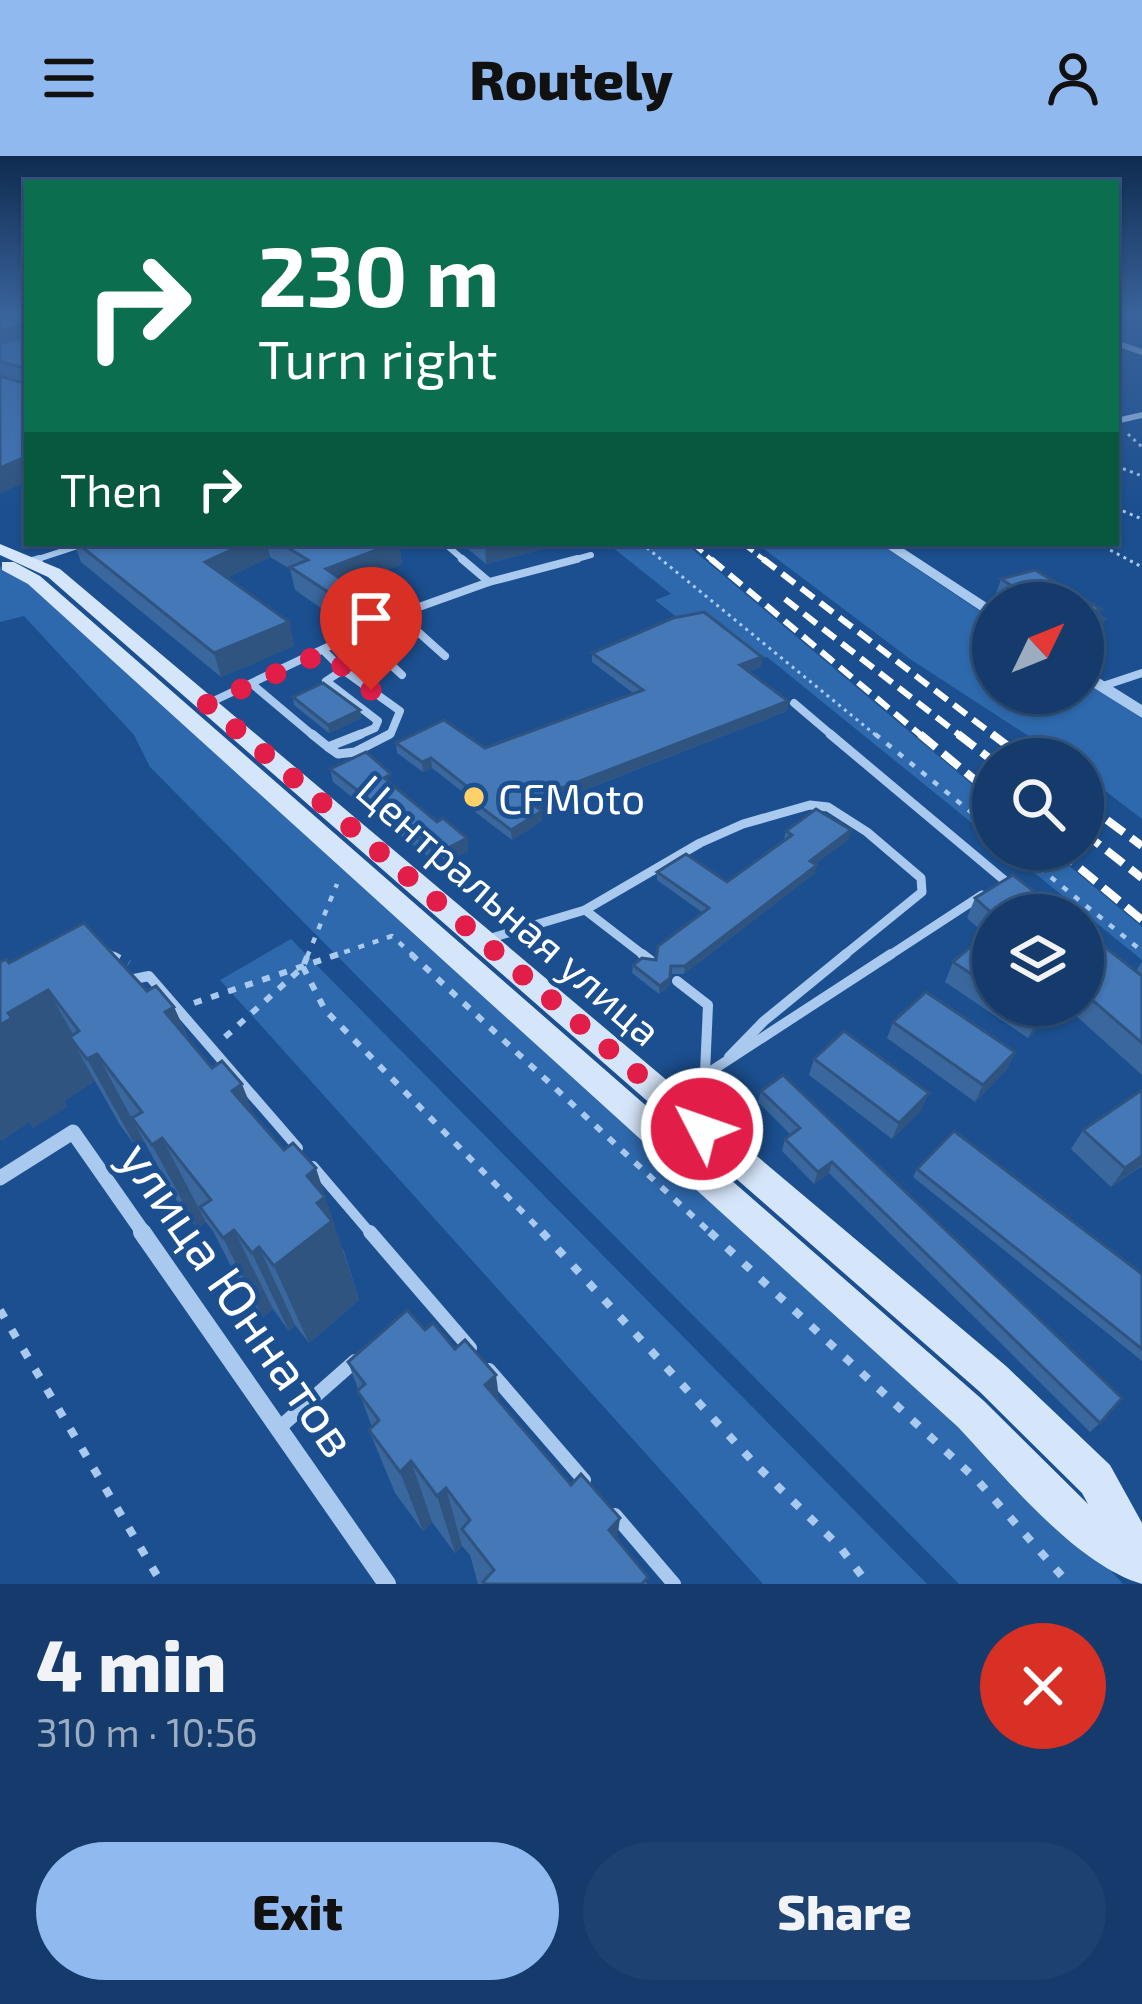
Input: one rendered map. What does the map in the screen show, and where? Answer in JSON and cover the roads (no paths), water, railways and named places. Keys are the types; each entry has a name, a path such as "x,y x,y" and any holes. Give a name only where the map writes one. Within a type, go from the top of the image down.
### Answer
{"main road":[{"name":"Центральная улица","path":"0,549 54,573 207,704 971,1414 1068,1514 1142,1565"},
{"name":"Центральная улица","path":"0,563 34,580 469,948 702,1129 993,1379 1096,1479 1142,1565"}],"street":[{"path":"891,546 972,600"},
{"path":"1104,687 1142,712"},
{"name":"улица Юннатов","path":"0,1178 73,1132 387,1584"}],"lane":[{"path":"32,561 78,546"},
{"path":"447,546 489,582"},
{"path":"207,704 398,614 489,582 591,555"},
{"path":"398,614 446,656"},
{"path":"358,634 402,675"},
{"path":"252,684 338,754 355,752 392,734 400,711 325,652"},
{"path":"309,689 344,670"},
{"path":"1104,685 1142,673"},
{"path":"326,681 378,721 375,728 328,746"},
{"path":"276,704 293,697"},
{"path":"794,703 1021,894"},
{"path":"469,948 585,910 743,824 810,805 828,807 867,832 921,878 922,892 764,1021 729,1057"},
{"path":"705,1075 971,902 1008,883"},
{"path":"585,910 650,960"},
{"path":"111,988 130,977 148,976 674,1584"},
{"path":"676,981 708,1005 702,1129"},
{"path":"411,1313 428,1299"},
{"path":"278,1428 361,1356"}],"railway":[{"path":"695,546 714,562"},
{"path":"746,546 767,562"},
{"path":"711,559 923,737"},
{"path":"763,559 996,737"},
{"path":"785,599 962,737"},
{"path":"920,734 972,777"},
{"path":"958,734 972,745"},
{"path":"992,734 997,738"},
{"path":"1104,818 1142,846"},
{"path":"1104,848 1142,878"},
{"path":"1082,870 1142,920"}],"place":[{"name":"CFMoto","path":"474,797"}]}
